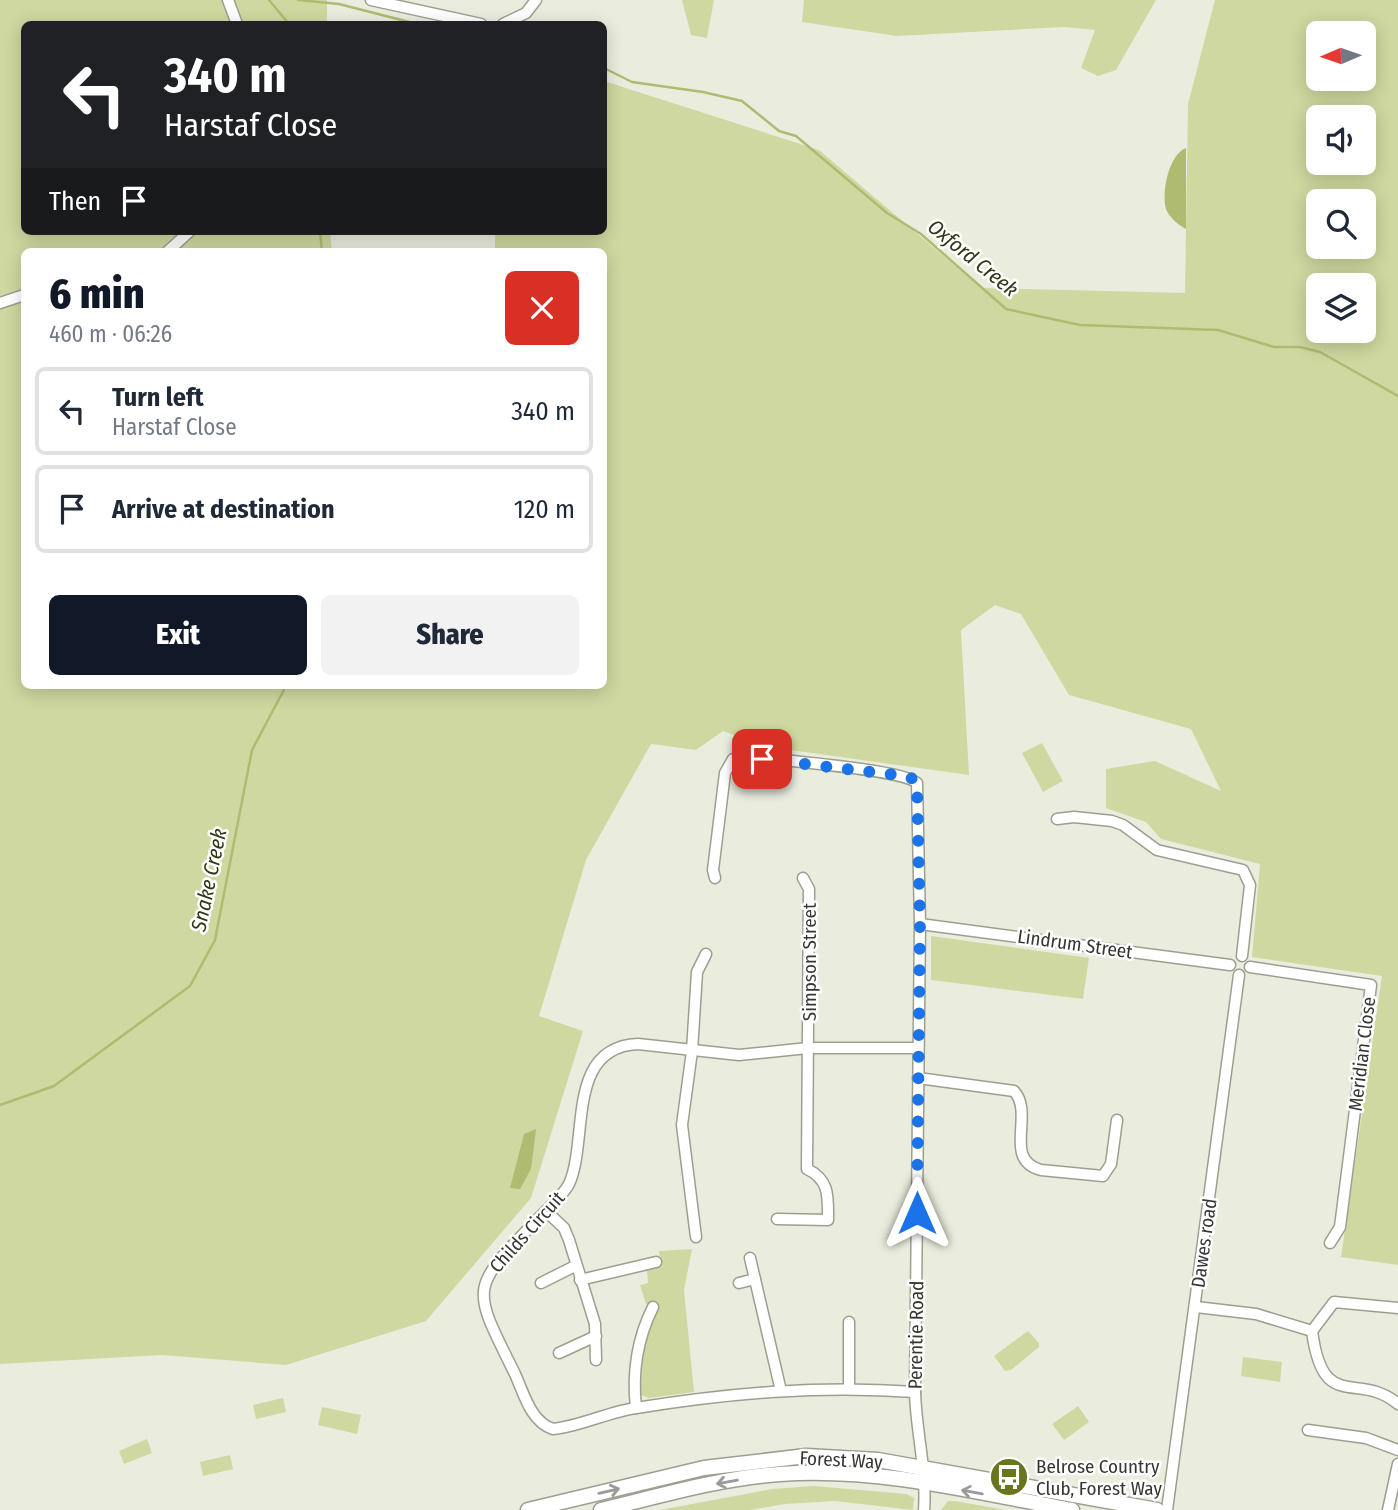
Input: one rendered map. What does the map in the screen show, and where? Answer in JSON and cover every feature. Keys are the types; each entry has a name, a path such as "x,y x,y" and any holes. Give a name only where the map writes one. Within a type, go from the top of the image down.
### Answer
{"main road":[{"name":"Forest Way","path":"528,1510 741,1461 837,1457 922,1467 1157,1510"},
{"name":"Forest Way","path":"601,1510 707,1485 780,1474 848,1474 925,1484 1072,1510"}],"street":[{"path":"228,0 236,21"},
{"path":"371,0 467,21"},
{"path":"511,21 519,18 534,3"},
{"path":"171,248 186,235"},
{"path":"0,303 21,296"},
{"name":"Perentie Road","path":"715,878 713,870 725,773 733,759 746,757 876,772 910,777 917,783 920,924 915,1392 925,1484 924,1510"},
{"path":"1057,819 1074,817 1112,821 1123,825 1157,850 1242,870 1250,885 1242,956"},
{"name":"Simpson Street","path":"778,1219 828,1220 828,1190 818,1174 807,1169 809,889 803,878"},
{"name":"Lindrum Street","path":"920,924 1230,965"},
{"path":"696,1237 682,1140 697,972 706,954"},
{"path":"1242,956 1248,959 1250,967 1245,974 1239,975 1230,965 1233,959 1242,956"},
{"name":"Meridian Close","path":"1250,967 1371,985 1340,1227 1330,1243"},
{"name":"Dawes road","path":"1167,1510 1239,975"},
{"name":"Childs Circuit","path":"915,1392 849,1388 781,1391 636,1408 561,1428 543,1426 537,1420 488,1320 482,1292 489,1272 568,1186 585,1086 604,1059 626,1044 739,1055 808,1048 918,1048"},
{"path":"918,1078 1014,1091 1021,1106 1021,1153 1032,1168 1041,1170 1103,1176 1111,1164 1117,1121"},
{"path":"545,1211 564,1228 596,1336 596,1360"},
{"path":"750,1258 781,1391"},
{"path":"580,1280 656,1262"},
{"path":"541,1283 575,1266"},
{"path":"738,1283 755,1279"},
{"path":"1398,1308 1334,1302 1312,1331 1319,1366 1333,1382 1382,1396 1398,1404"},
{"path":"636,1408 633,1380 640,1339 653,1307"},
{"path":"1196,1307 1256,1314 1312,1331"},
{"path":"849,1322 849,1388"},
{"path":"559,1353 596,1336"},
{"path":"1308,1430 1366,1438 1398,1450"},
{"path":"1388,1510 1398,1464"}],"shaded area":[{"path":"0,0 327,0 327,21 21,21 21,235 330,235 332,248 21,248 21,689 607,689 607,248 495,248 495,235 607,235 607,82 819,150 981,288 1185,293 1188,104 1215,0 1398,0 1398,1265 1341,1257 1382,976 1252,957 1260,864 1161,839 1146,822 1106,808 1106,769 1155,761 1221,791 1191,729 1069,695 1021,614 995,605 961,630 969,775 769,747 723,731 696,750 651,744 586,860 539,1016 583,1031 531,1198 426,1321 286,1365 162,1355 0,1364"},
{"path":"682,0 714,0 707,38 691,35"},
{"path":"804,0 1156,0 1116,70 1098,76 1081,68 1095,30 1064,27 897,36 802,22"},
{"path":"1186,148 1186,229 1167,212 1165,193 1171,165"},
{"path":"1042,743 1063,781 1043,792 1022,753"},
{"path":"931,936 1089,958 1083,999 931,980"},
{"path":"536,1129 531,1169 520,1189 510,1188 524,1134"},
{"path":"692,1249 684,1290 694,1392 649,1398 641,1395 643,1361 650,1329 659,1308 646,1304 640,1285 648,1283 647,1270 660,1266 659,1251"},
{"path":"1028,1331 1039,1343 1039,1347 1011,1370 1005,1371 994,1356"},
{"path":"1243,1357 1282,1362 1280,1382 1241,1376"},
{"path":"283,1398 286,1412 256,1419 253,1405"},
{"path":"1078,1406 1089,1422 1064,1440 1052,1424"},
{"path":"322,1407 361,1415 357,1434 318,1425"},
{"path":"147,1439 152,1453 124,1464 119,1451"},
{"path":"230,1455 233,1469 203,1476 200,1462"},
{"path":"814,1486 906,1494 914,1498 913,1510 835,1501 785,1504 750,1510 660,1510 772,1489"},
{"path":"948,1501 955,1501 1006,1510 941,1510"}],"waterway":[{"name":"Snake Creek","path":"269,0 286,21"},
{"name":"Oxford Creek","path":"298,0 339,4 405,21"},
{"name":"Oxford Creek","path":"607,70 632,82 703,92 742,101 779,131 796,136 887,213 921,234 1006,309 1080,325 1218,330 1274,347 1300,347 1320,352 1398,396"},
{"name":"Snake Creek","path":"320,235 322,248"},
{"name":"Snake Creek","path":"0,1105 54,1086 190,986 215,940 252,750 284,689"}],"place":[{"name":"Belrose Country Club, Forest Way","path":"1009,1477"}],"route":[{"path":"762,759 910,777 917,783 920,924 917,1213"}]}
